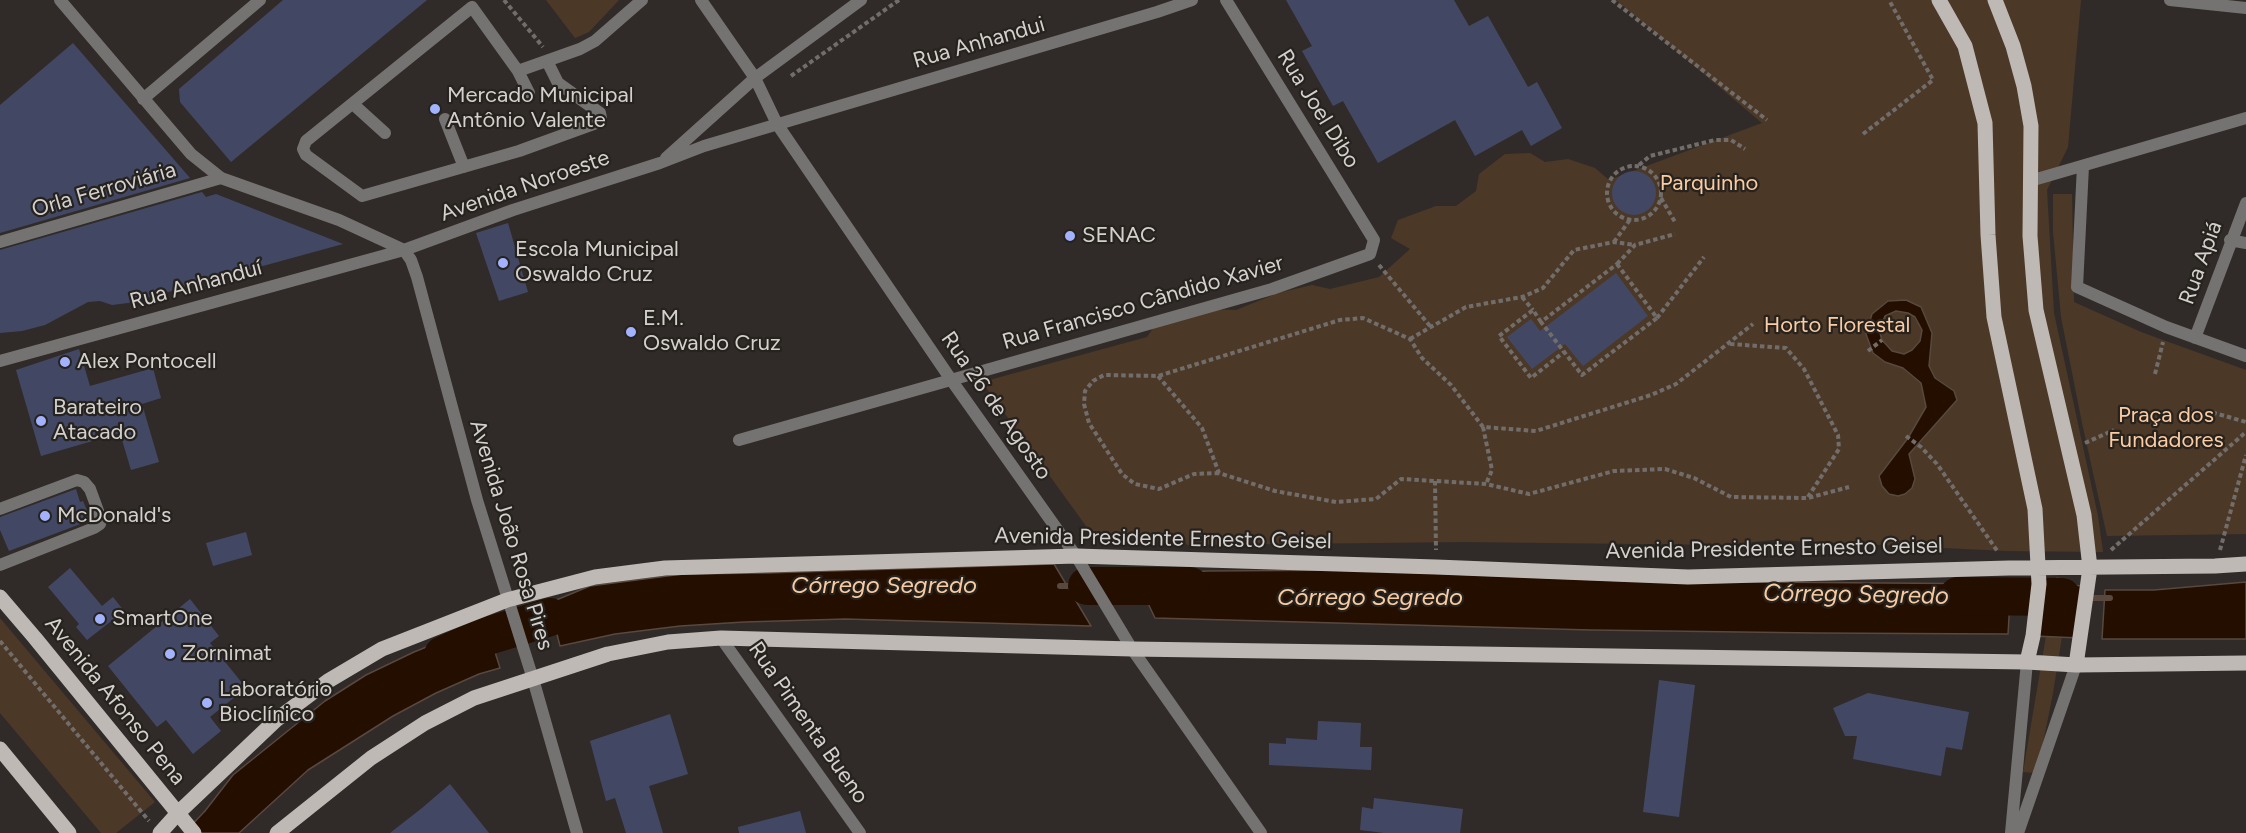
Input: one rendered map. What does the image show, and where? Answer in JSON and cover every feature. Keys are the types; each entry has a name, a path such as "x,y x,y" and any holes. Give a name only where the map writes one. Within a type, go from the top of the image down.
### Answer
{"main road":[{"path":"1939,0 1965,46 1985,123 1988,235 1994,317 2035,509 2039,584 2033,636 2027,662"},
{"path":"1995,0 2013,46 2024,86 2031,126 2030,236 2036,310 2084,515 2090,568 2076,665"},
{"name":"Avenida Presidente Ernesto Geisel","path":"157,830 186,824 276,720 328,681 382,649 595,577 665,568 1080,562 1436,567 1688,577 2039,567 2246,564"},
{"name":"Avenida Afonso Pena","path":"0,597 186,824"},
{"path":"277,833 371,758 425,723 474,698 608,654 668,642 721,638 1132,649 2027,662 2076,665 2246,663"},
{"path":"0,749 69,833"}],"street":[{"path":"60,0 191,154 221,178 339,220 404,250"},
{"path":"143,99 260,0"},
{"path":"519,71 572,53 595,41 642,0"},
{"name":"Rua 26 de Agosto","path":"701,0 755,78 777,124 952,381 1080,562 1132,649 1262,833"},
{"name":"Avenida Noroeste","path":"660,163 755,78 861,0"},
{"name":"Rua Anhandui","path":"777,124 1192,0"},
{"name":"Rua Joel Dibo","path":"1226,0 1374,240 1370,254"},
{"path":"2170,0 2246,8"},
{"path":"530,93 519,71 472,7 306,141 303,149 306,155 362,196 535,146 599,122 600,113 558,83 550,60"},
{"path":"353,104 385,133"},
{"path":"2030,181 2246,118"},
{"path":"445,119 464,167"},
{"name":"Avenida Noroeste","path":"404,250 513,210 777,124"},
{"path":"2083,166 2077,287 2166,327 2246,356"},
{"name":"Orla Ferroviária","path":"0,242 221,178"},
{"name":"Rua Apiá","path":"2195,338 2230,240 2246,203"},
{"path":"2230,240 2246,243"},
{"name":"Rua Anhanduí","path":"0,361 404,250"},
{"name":"Avenida João Rosa Pires","path":"404,250 411,260 417,277 477,500 533,680 577,833"},
{"name":"Rua Francisco Cândido Xavier","path":"739,440 1272,289 1370,254"},
{"path":"0,509 77,480 84,482 90,489 101,519 100,524 94,528 0,565"},
{"name":"Rua Pimenta Bueno","path":"721,638 860,833"},
{"path":"2011,833 2027,662"},
{"path":"2018,833 2076,665"}],"path":[{"path":"504,0 550,60"},
{"path":"791,76 899,0"},
{"path":"1612,0 1767,120"},
{"path":"1863,134 1933,80 1889,0"},
{"path":"1629,220 1611,208 1607,198 1607,187 1611,178 1619,170 1639,165 1650,156 1715,140 1731,140 1745,149"},
{"path":"1639,165 1657,177 1661,198 1675,222"},
{"path":"1614,242 1629,220 1648,216 1657,208 1661,198"},
{"path":"1410,339 1466,307 1522,297 1543,288 1574,250 1614,242 1635,245 1675,234"},
{"path":"1541,322 1617,264 1635,245"},
{"path":"1370,254 1430,326"},
{"path":"1522,297 1582,375 1657,318 1704,257"},
{"path":"1617,264 1657,318"},
{"path":"1533,310 1499,336 1505,345 1531,378 1564,352"},
{"path":"1485,484 1491,470 1483,427 1451,386 1422,358 1410,339 1363,318 1340,320 1158,376 1104,375 1093,381 1085,392 1084,404 1089,423 1122,474 1135,484 1159,489 1194,474 1219,473 1275,491 1336,502 1376,499 1401,479 1485,484 1529,494 1614,471 1665,469 1694,478 1731,498 1808,498 1849,487"},
{"path":"1483,427 1536,430 1652,395 1676,384 1753,324"},
{"path":"2155,374 2166,327"},
{"path":"1869,350 1881,340"},
{"path":"1728,344 1786,348 1804,369 1814,388 1838,435 1839,450 1808,498"},
{"path":"1158,376 1202,428 1219,473"},
{"path":"2190,412 2211,412 2246,422"},
{"path":"2070,450 2114,430"},
{"path":"2090,568 2246,432"},
{"path":"1906,436 1921,447 1936,464 2009,568"},
{"path":"2215,566 2246,455"},
{"path":"1435,481 1436,567"},
{"path":"0,641 157,830"}],"green space":[{"path":"546,0 619,0 589,32 575,38"},
{"name":"Horto Florestal","path":"1616,0 2081,0 2068,147 2047,190 2054,313 2098,516 2103,552 2008,551 1773,540 1726,545 1464,542 1187,545 1184,540 1091,533 982,382 1147,337 1156,324 1204,309 1236,310 1278,293 1312,285 1330,289 1379,277 1410,249 1391,238 1398,220 1436,206 1456,206 1476,191 1479,174 1505,154 1530,153 1545,162 1568,159 1595,168 1609,180 1762,123"},
{"name":"Praça dos Fundadores","path":"2053,194 2072,194 2074,302 2141,332 2246,370 2246,534 2107,536 2061,317 2053,232"},
{"path":"2056,577 2071,580 2053,693 2037,773 2023,772"},
{"path":"0,618 155,802 116,833 101,833 0,713"}],"water":[{"path":"1906,300 1921,307 1932,333 1929,366 1935,378 1954,391 1957,400 1909,454 1915,479 1912,488 1898,496 1889,494 1882,486 1879,476 1908,438 1926,407 1921,383 1903,368 1885,362 1873,353 1866,334 1872,314 1888,301","holes":["1896,311 1915,317 1922,330 1920,341 1912,350 1904,354 1892,351 1882,340 1879,330 1885,316"]},
{"name":"Córrego Segredo","path":"1054,564 1091,626 845,619 744,622 680,626 615,634 560,646 549,603 590,586 683,574"},
{"name":"Córrego Segredo","path":"1351,570 1630,581 2011,584 2008,634 1816,633 1591,630 1155,618 1135,576 1207,571"},
{"path":"2246,582 2246,639 2102,639 2105,590 2154,590"},
{"path":"2040,584 2087,586 2080,638 2034,636"},
{"path":"486,623 500,668 479,674 436,693 393,716 308,770 239,833 184,833 205,811 233,775 325,701 366,675 414,652"}],"building":[{"path":"283,0 427,0 231,162 180,102 179,89"},
{"path":"1286,0 1454,0 1469,26 1488,16 1528,87 1537,82 1562,128 1531,146 1522,130 1475,156 1455,120 1378,163 1343,101 1333,106 1302,51 1312,46"},
{"path":"73,43 190,178 0,233 0,105"},
{"path":"1634,171 1650,177 1656,193 1650,209 1634,215 1618,209 1612,193 1618,177"},
{"path":"202,192 206,197 216,194 343,244 128,303 112,305 100,301 88,302 45,325 22,331 0,333 0,250"},
{"name":"Escola Municipal Oswaldo Cruz","path":"508,223 528,292 499,301 476,233"},
{"path":"1616,273 1648,316 1583,366 1565,344 1532,369 1507,337 1531,319 1540,331"},
{"path":"79,349 90,386 153,368 161,398 142,404 159,462 131,470 120,433 41,456 16,370"},
{"name":"McDonald's","path":"76,489 80,502 83,501 91,520 9,551 0,530 0,517"},
{"path":"246,532 252,555 213,566 206,543"},
{"path":"70,568 102,606 113,597 124,611 87,640 76,627 79,624 48,587"},
{"name":"Zornimat","path":"190,599 219,636 210,643 246,688 210,717 221,731 193,754 166,720 157,727 108,666"},
{"path":"1659,680 1695,685 1679,817 1643,812"},
{"path":"1868,693 1969,712 1962,750 1946,747 1941,776 1853,759 1857,736 1845,736 1833,708"},
{"path":"670,714 688,774 649,786 663,833 626,833 615,798 606,801 590,741"},
{"path":"1318,721 1361,723 1360,747 1372,747 1371,770 1269,765 1269,743 1286,744 1286,738 1317,740"},
{"path":"450,784 489,833 390,833 422,808"},
{"path":"1374,798 1463,809 1460,833 1384,833 1360,830 1362,807 1373,809"},
{"path":"800,811 806,833 739,833 738,827"}],"waterway":[{"name":"Córrego Segredo","path":"1060,586 1087,586"},
{"name":"Córrego Segredo","path":"1087,586 1190,586"},
{"name":"Córrego Segredo","path":"1958,596 2062,597"},
{"name":"Córrego Segredo","path":"2087,598 2110,598"},
{"name":"Córrego Segredo","path":"443,655 481,638 550,617"}],"place":[{"name":"Mercado Municipal Antônio Valente","path":"435,109"},
{"name":"SENAC","path":"1070,236"},
{"name":"Escola Municipal Oswaldo Cruz","path":"503,263"},
{"name":"E.M. Oswaldo Cruz","path":"631,332"},
{"name":"Alex Pontocell","path":"65,362"},
{"name":"Barateiro Atacado","path":"41,421"},
{"name":"McDonald's","path":"45,516"},
{"name":"SmartOne","path":"100,619"},
{"name":"Zornimat","path":"170,654"},
{"name":"Laboratório Bioclínico","path":"207,703"}],"park label":[{"name":"Parquinho","path":"1709,184"}]}
